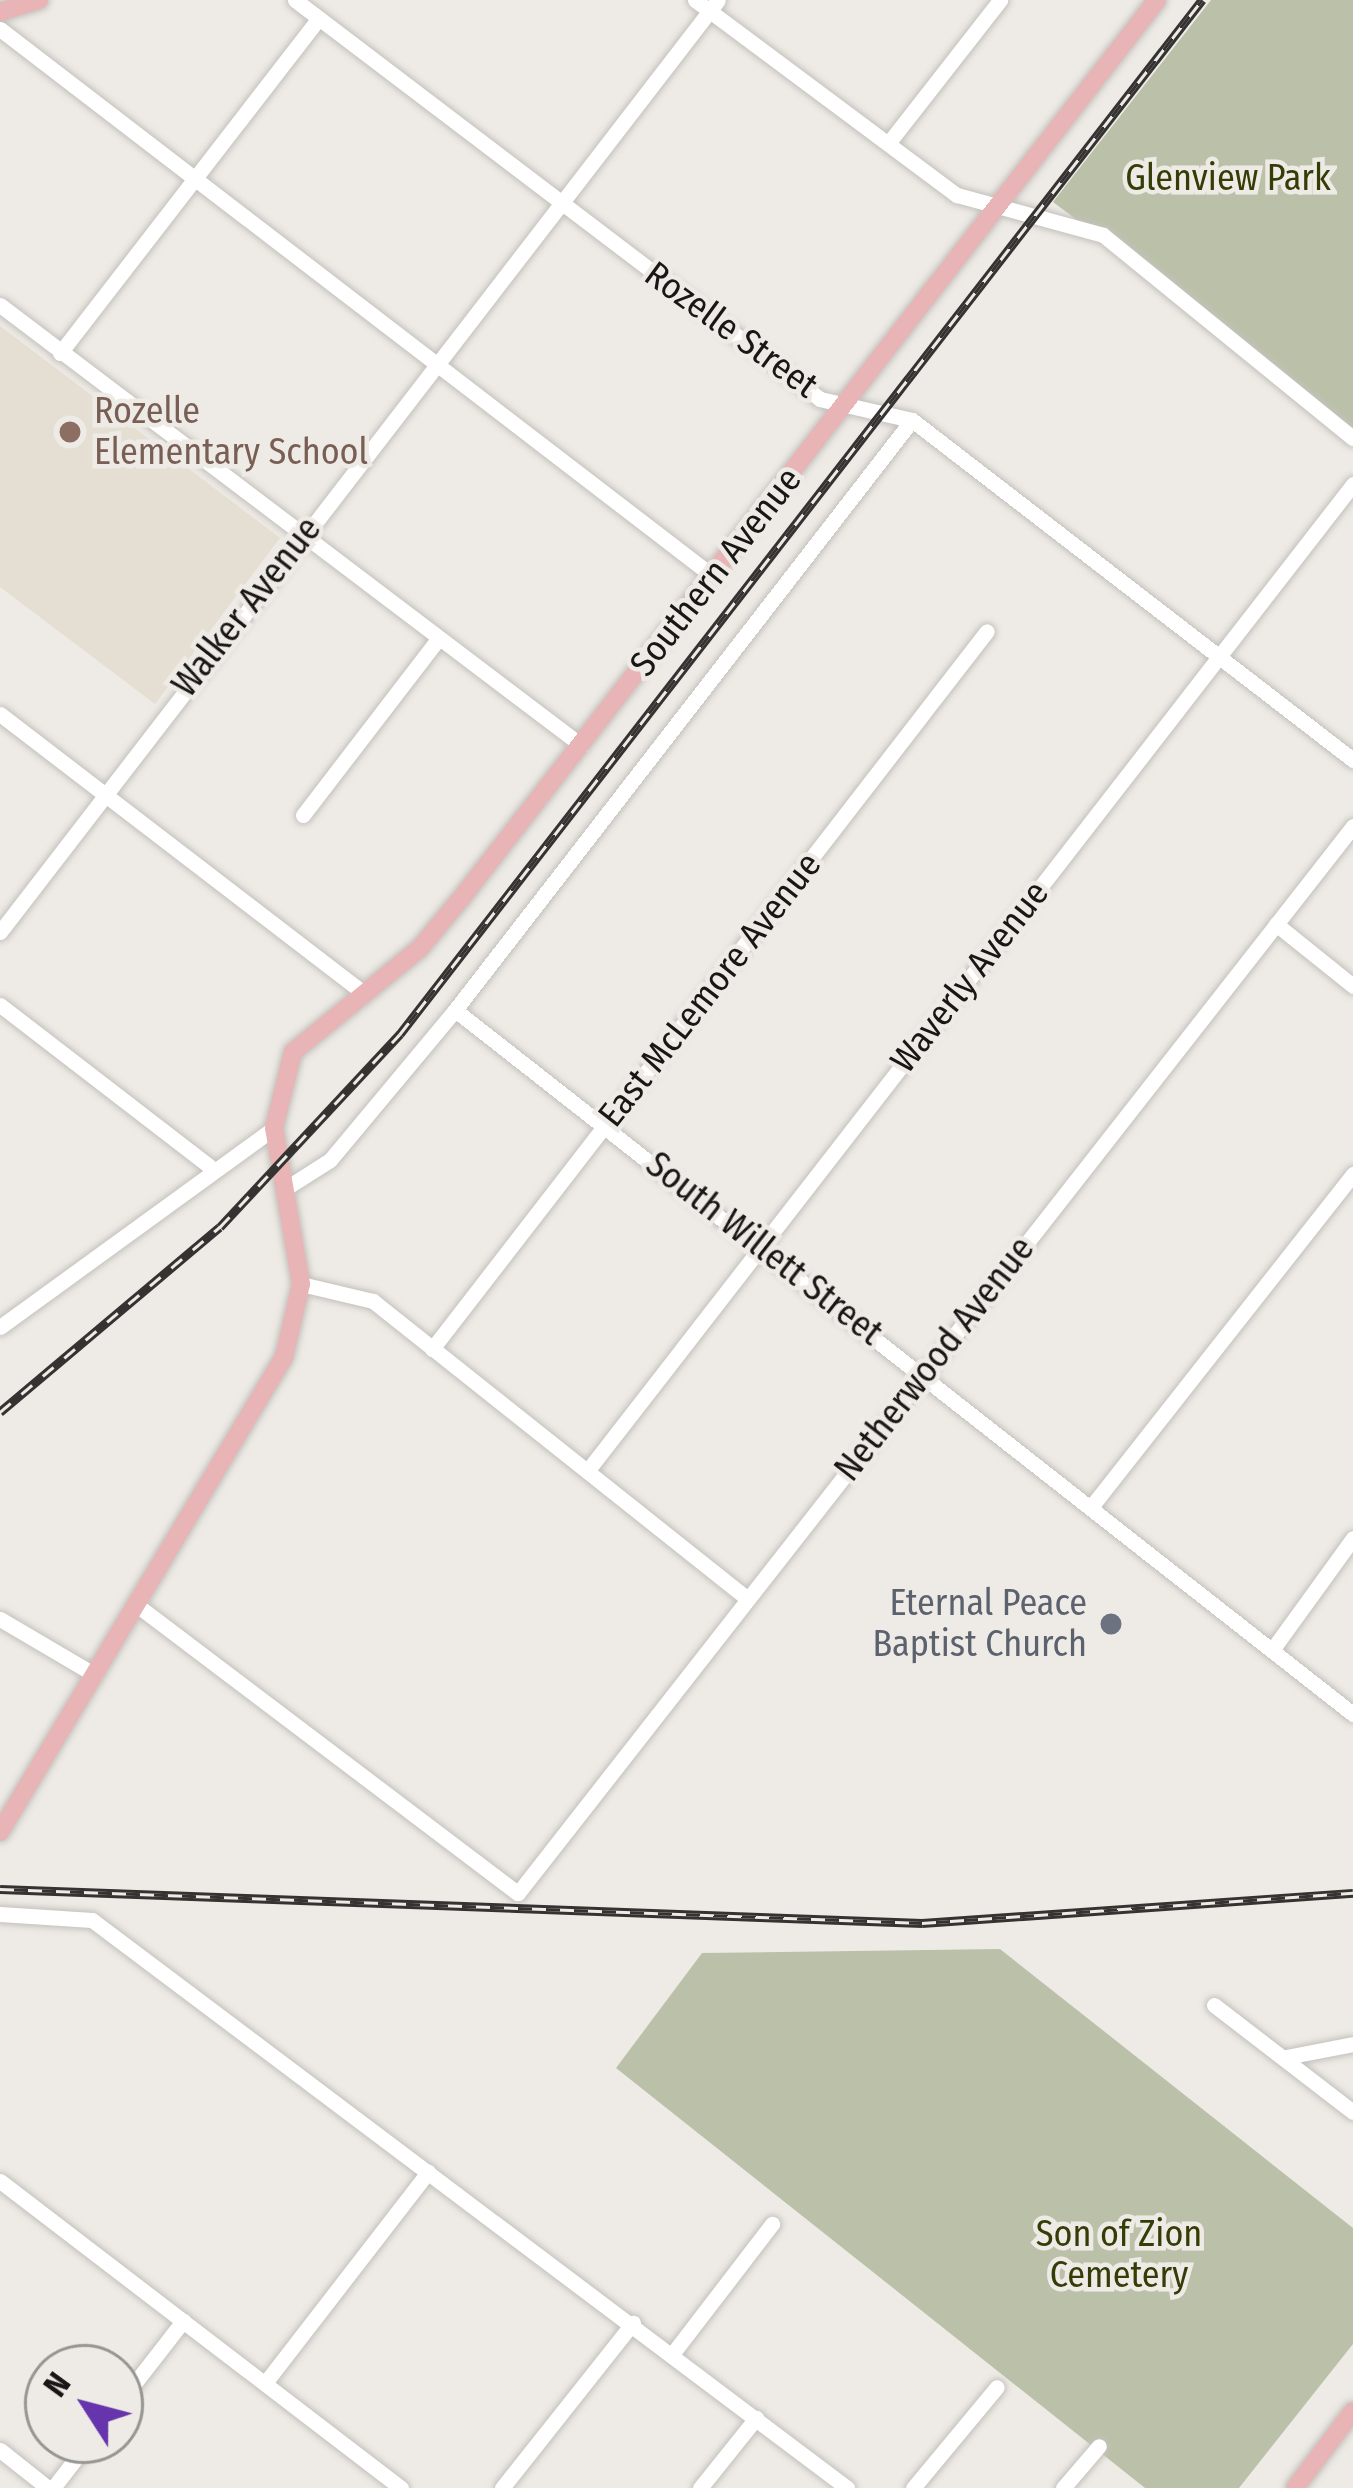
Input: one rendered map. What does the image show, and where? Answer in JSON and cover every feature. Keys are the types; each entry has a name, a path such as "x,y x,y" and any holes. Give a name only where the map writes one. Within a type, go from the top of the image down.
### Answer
{"main road":[{"path":"0,12 39,0"},
{"name":"Southern Avenue","path":"286,1188 274,1128 293,1052 420,948 714,577 1157,0"},
{"path":"0,1832 284,1357 301,1283 286,1188"},
{"path":"1295,2488 1353,2410"}],"street":[{"name":"Rozelle Street","path":"295,0 820,399 912,420 1353,760"},
{"path":"890,141 1000,0"},
{"path":"707,4 890,141 996,210 1103,235 1353,438"},
{"name":"Walker Avenue","path":"0,932 561,202 707,4"},
{"path":"61,353 320,19"},
{"path":"0,29 714,577"},
{"path":"0,305 300,537 581,745"},
{"name":"Southern Avenue","path":"286,1188 330,1160 455,1010 912,420"},
{"name":"Waverly Avenue","path":"588,1470 1353,484"},
{"name":"East McLemore Avenue","path":"432,1348 987,631"},
{"path":"303,815 439,638"},
{"path":"0,714 364,993"},
{"name":"Netherwood Avenue","path":"138,1606 518,1893 1353,826"},
{"path":"1276,924 1353,986"},
{"path":"0,1005 209,1166"},
{"name":"South Willett Street","path":"455,1010 1353,1714"},
{"path":"0,1327 209,1166 274,1128"},
{"path":"1091,1507 1353,1174"},
{"path":"301,1283 344,1286 432,1348 747,1599"},
{"path":"1272,1649 1353,1538"},
{"path":"0,1619 95,1675"},
{"path":"0,1914 92,1920 848,2488"},
{"path":"1214,2005 1353,2112"},
{"path":"1286,2057 1353,2044"},
{"path":"265,2383 428,2172"},
{"path":"0,2181 401,2488"},
{"path":"673,2353 772,2224"},
{"path":"144,2371 183,2321"},
{"path":"502,2488 632,2323"},
{"path":"913,2488 998,2387"},
{"path":"700,2488 756,2417"},
{"path":"1064,2488 1100,2446"},
{"path":"0,2450 50,2488 70,2464"}],"shaded area":[{"name":"Rozelle Elementary School","path":"0,326 280,538 155,704 0,587"}],"green space":[{"name":"Glenview Park","path":"1211,0 1353,0 1353,428 1053,202"},
{"name":"Son of Zion Cemetery","path":"1000,1949 1353,2228 1353,2344 1239,2488 1145,2488 616,2068 702,1953"}],"railway":[{"path":"0,1412 220,1227 400,1034 1202,0"},
{"path":"0,1889 922,1923 1353,1893"}],"place":[{"name":"Rozelle Elementary School","path":"70,432"},
{"name":"Eternal Peace Baptist Church","path":"1111,1624"}]}
